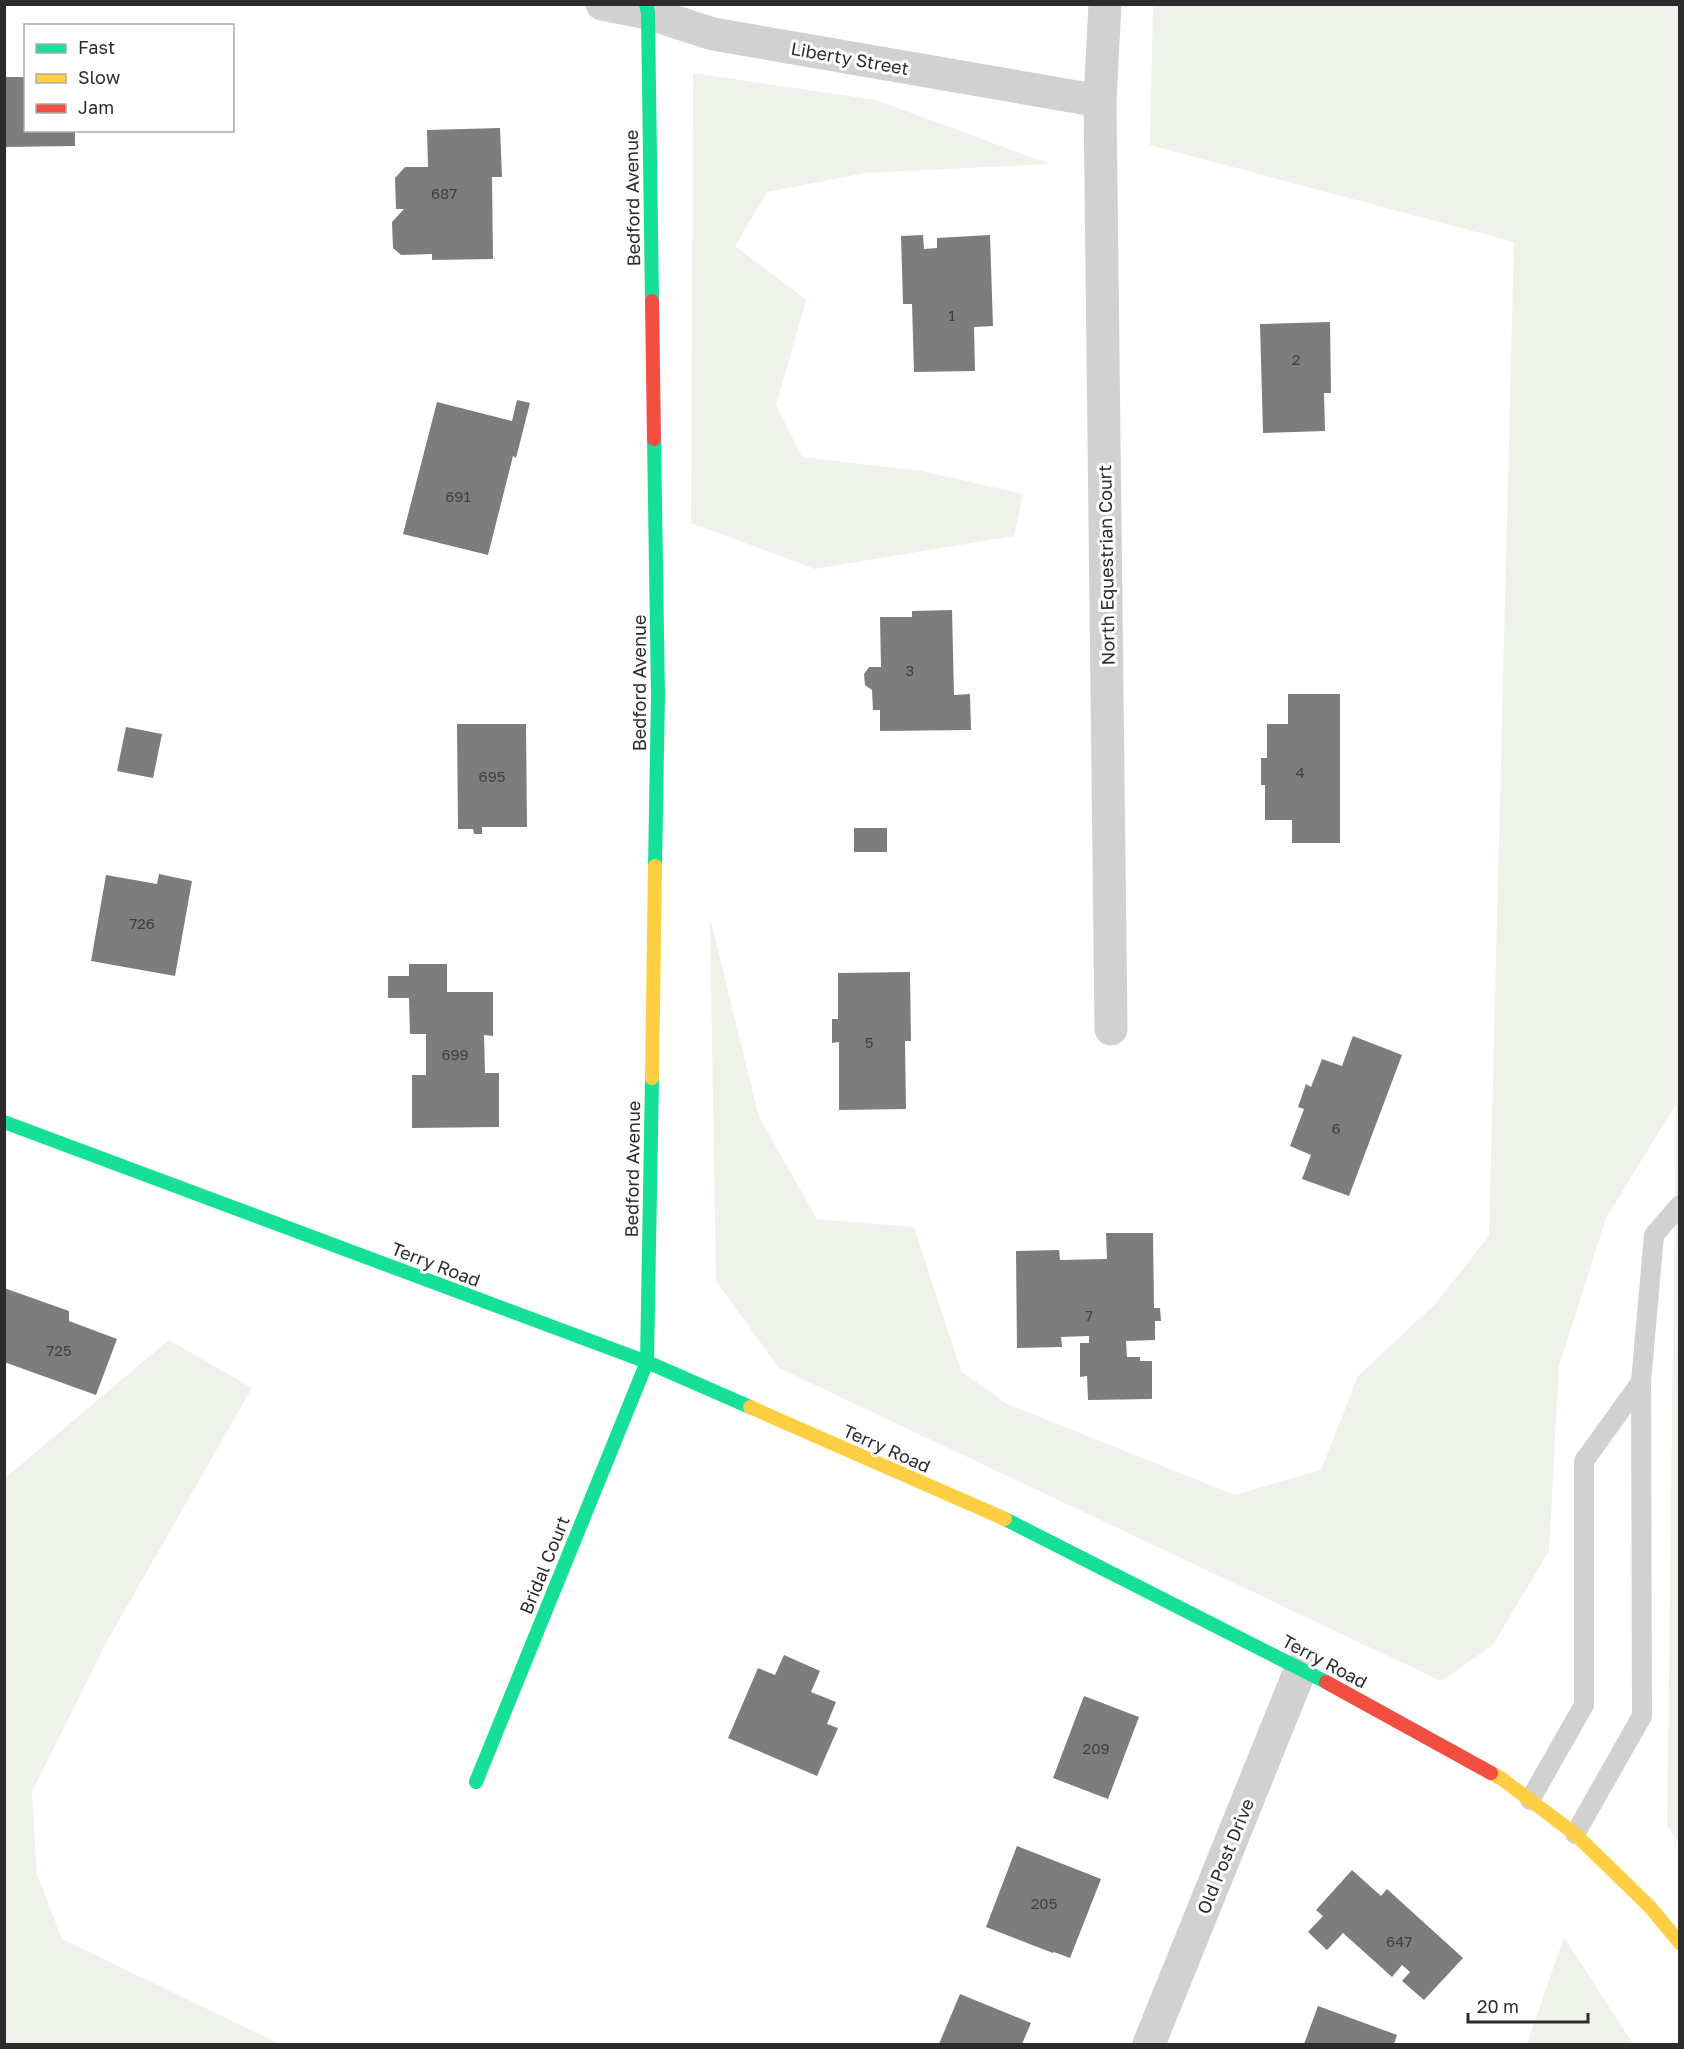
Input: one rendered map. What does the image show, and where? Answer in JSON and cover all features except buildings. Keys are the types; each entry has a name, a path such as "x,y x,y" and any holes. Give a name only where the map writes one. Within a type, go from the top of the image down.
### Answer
{"street":[{"name":"Liberty Street","path":"602,4 647,9 713,34 1100,101"},
{"name":"North Equestrian Court","path":"1105,4 1100,101 1111,1029"},
{"name":"Bedford Avenue","path":"647,9 658,694 647,1362"},
{"name":"Terry Road","path":"4,1122 647,1362 1003,1518 1301,1668 1502,1779 1575,1834 1650,1907 1680,1943"},
{"name":"Bridal Court","path":"476,1782 647,1362"},
{"name":"Old Post Drive","path":"1149,2044 1301,1668"}],"lane":[{"path":"1575,1834 1642,1716 1641,1382 1654,1235 1680,1205"},
{"path":"1530,1800 1584,1705 1584,1461 1641,1382"}],"shaded area":[{"path":"1153,5 1679,5 1679,1843 1667,1826 1676,1104 1606,1218 1559,1366 1549,1551 1493,1645 1441,1681 779,1368 716,1281 710,918 759,1117 817,1219 914,1227 961,1371 1005,1403 1235,1495 1321,1470 1358,1376 1435,1304 1489,1236 1514,242 1150,145"},
{"path":"693,73 876,100 1050,164 865,173 767,192 735,246 806,300 776,405 802,457 922,471 1023,494 1014,536 815,569 691,523"},
{"path":"169,1340 252,1388 107,1641 32,1792 37,1874 62,1939 280,2044 5,2044 5,1478"},
{"path":"1564,1937 1633,2044 1527,2044"}],"traffic: fast":[{"path":"646,4 648,13 652,301"},
{"path":"654,439 658,695 655,866"},
{"path":"476,1782 647,1362 652,1078"},
{"path":"4,1122 647,1362 750,1407"},
{"path":"1005,1519 1326,1682"}],"traffic: slow":[{"path":"652,1078 655,866"},
{"path":"750,1407 1005,1519"},
{"path":"1491,1773 1575,1834 1650,1907 1680,1943"}],"traffic: jam":[{"path":"652,301 654,439"},
{"path":"1326,1682 1491,1773"}]}
